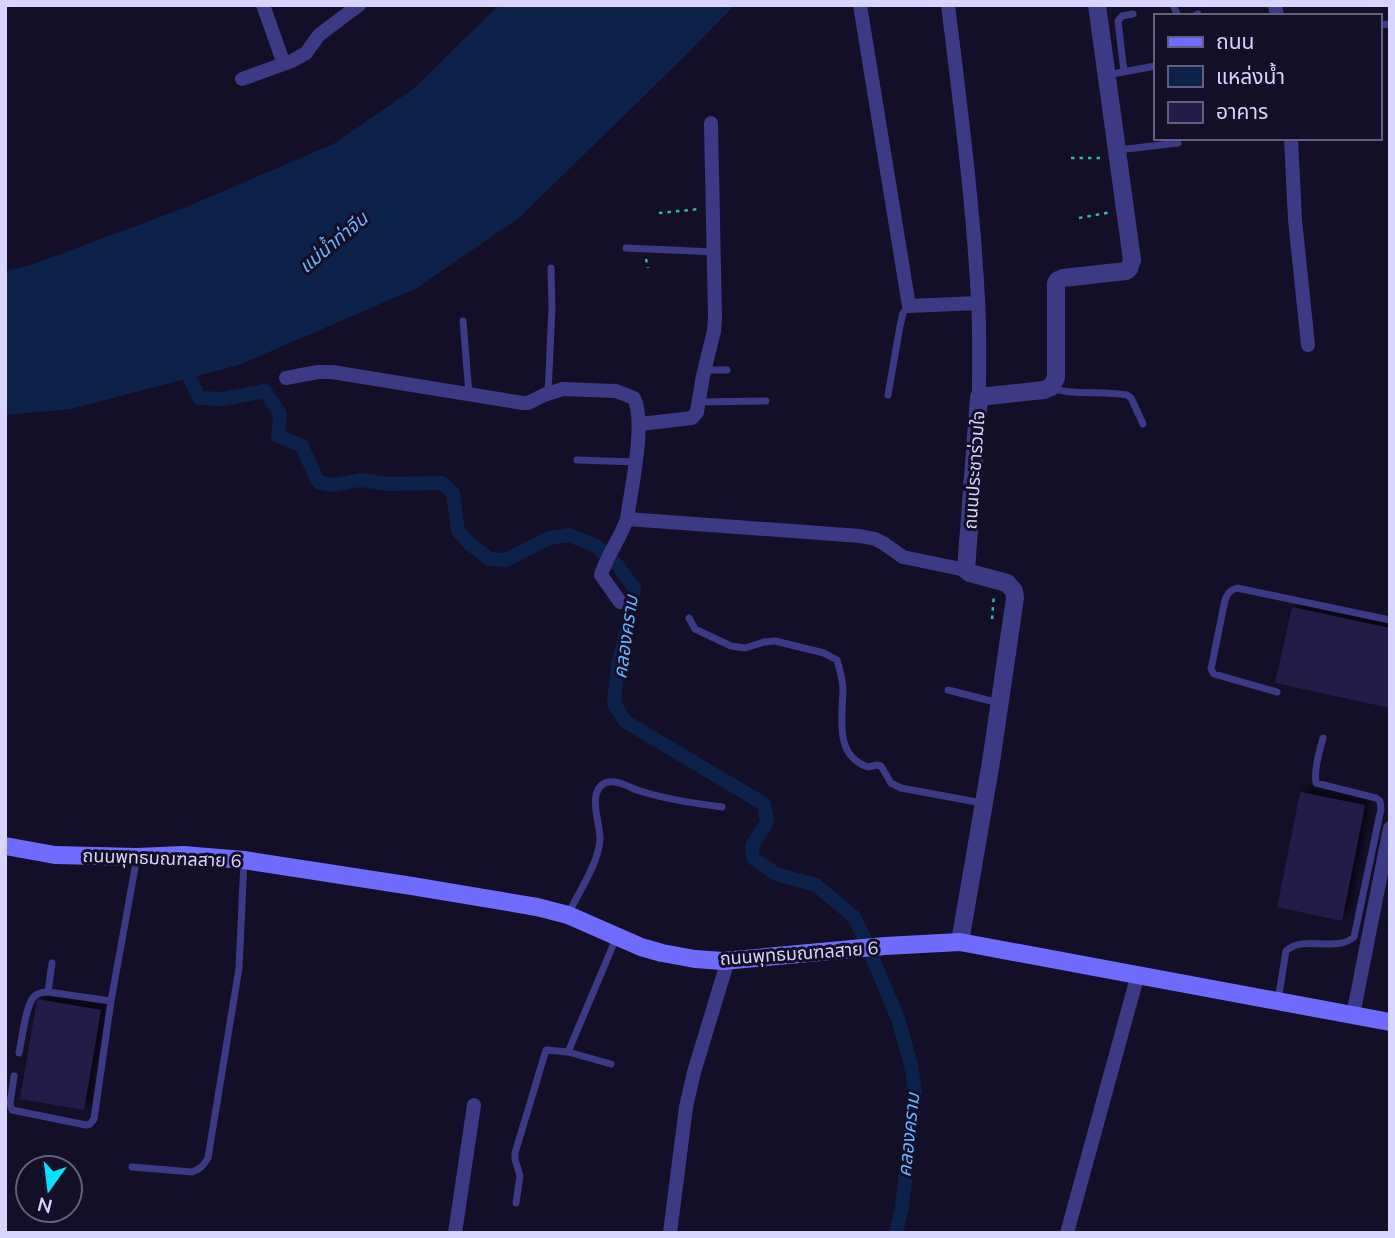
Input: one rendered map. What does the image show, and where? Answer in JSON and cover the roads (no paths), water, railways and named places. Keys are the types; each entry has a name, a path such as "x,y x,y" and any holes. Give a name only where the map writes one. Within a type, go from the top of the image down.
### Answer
{"main road":[{"name":"ถนนพุทธมณฑลสาย 6","path":"5,846 55,855 183,855 244,860 537,907 568,915 641,947 695,959 728,960 960,942 1390,1022"}],"street":[{"path":"263,5 284,64"},
{"path":"242,79 306,53 319,35 359,5"},
{"path":"860,5 909,306 978,303"},
{"path":"948,5 965,145 978,303 979,397"},
{"path":"1051,387 1056,378 1056,283 1063,278 1129,270 1132,260 1118,154 1115,73 1098,5"},
{"path":"640,424 692,418 697,412 715,318 711,123"},
{"path":"1291,140 1295,220 1308,345"},
{"path":"286,378 332,372 523,404 563,389 606,390 634,398 640,424 627,519 601,575 620,602"},
{"name":"ถนนประชาร่วมใจ","path":"966,570 979,397 1051,387"},
{"path":"627,519 860,536 883,542 904,557 966,570 1012,587 1015,598 991,762 960,942"},
{"path":"1353,1015 1390,828"},
{"path":"670,1233 686,1107 728,960"},
{"path":"1068,1233 1138,974"},
{"path":"455,1233 474,1105"}],"lane":[{"path":"1133,14 1122,16 1118,21 1115,73 1154,66"},
{"path":"1118,154 1178,143"},
{"path":"626,248 715,252"},
{"path":"548,393 551,268"},
{"path":"888,395 903,313 909,306"},
{"path":"463,321 469,395"},
{"path":"704,370 727,370"},
{"path":"1051,387 1068,392 1127,395 1143,424"},
{"path":"698,402 766,401"},
{"path":"577,460 635,462"},
{"path":"1278,692 1214,674 1211,669 1225,600 1231,590 1237,588 1390,620"},
{"path":"690,618 695,629 731,646 745,648 775,641 824,653 837,660 842,677 844,744 858,761 868,767 881,766 891,783 901,788 983,803"},
{"path":"948,690 999,703"},
{"path":"1278,1000 1286,951 1290,947 1298,944 1342,943 1354,937 1381,809 1376,798 1316,783 1316,767 1323,738"},
{"path":"568,915 597,856 600,831 595,808 597,792 605,783 612,782 670,799 722,807"},
{"path":"14,1076 10,1104 12,1110 86,1125 94,1119 111,1001 137,857"},
{"path":"132,1167 192,1172 199,1170 208,1158 239,968 244,860"},
{"path":"568,1052 617,935"},
{"path":"48,992 52,963"},
{"path":"19,1053 29,1007 33,997 39,993 111,1001"},
{"path":"516,1203 520,1177 515,1153 546,1050 568,1052 611,1063"}],"water":[{"name":"แม่น้ำท่าจีน","path":"499,5 735,5 520,217 417,288 239,365 71,409 5,415 5,271 31,265 184,208 335,143 413,89"}],"waterway":[{"name":"คลองคราม","path":"183,363 199,398 223,399 265,391 280,414 278,436 302,446 318,482 334,485 360,480 389,484 442,483 453,493 458,531 489,559 506,560 549,538 569,535 596,546 618,566 634,588 618,665 614,704 626,722 764,804 767,822 752,846 753,858 776,874 816,885 854,917 864,937"},
{"name":"คลองคราม","path":"873,959 898,1019 911,1065 915,1092 902,1207 896,1233"}]}
